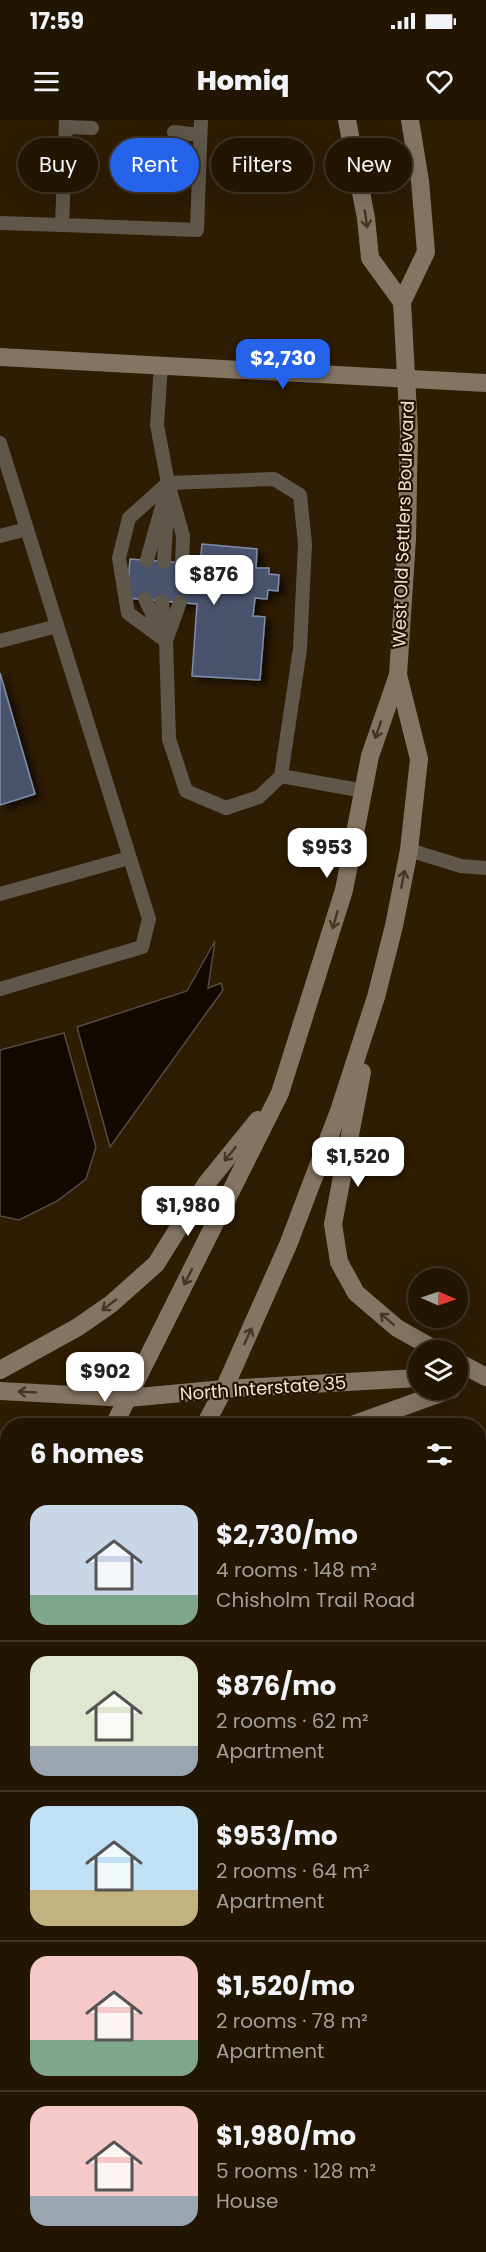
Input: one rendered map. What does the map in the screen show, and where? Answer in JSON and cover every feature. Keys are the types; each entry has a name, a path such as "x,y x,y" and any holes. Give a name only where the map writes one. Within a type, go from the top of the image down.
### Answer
{"main road":[{"path":"348,120 366,218 370,258 402,302"},
{"name":"West Old Settlers Boulevard","path":"280,1093 344,891 370,756 398,675 407,538 409,431 402,302 426,252 420,181 410,120"},
{"path":"0,357 486,383"},
{"name":"West Old Settlers Boulevard","path":"209,1418 224,1389 288,1245 339,1110 376,997 394,926 409,850 419,759 398,675"},
{"path":"376,997 333,1224 339,1262 356,1293 397,1328 418,1340"},
{"path":"0,1370 78,1327 111,1304 156,1264 206,1184 280,1093"},
{"path":"118,1418 280,1093"},
{"path":"468,1367 486,1377"},
{"path":"468,1377 486,1377"},
{"path":"468,1383 486,1377"},
{"name":"North Interstate 35","path":"0,1391 128,1398 224,1389 408,1379"},
{"path":"371,1418 421,1400"}],"lane":[{"path":"0,223 197,230 201,120"},
{"path":"62,225 66,123 92,128"},
{"path":"174,132 200,135"},
{"path":"161,365 157,424 168,483 183,536 182,563"},
{"path":"0,443 149,919 142,947 0,990"},
{"path":"162,601 166,641 169,739 186,791 226,808 259,797 280,776 300,649 305,544 300,495 274,479 168,483 129,518 119,558 128,613 166,641"},
{"path":"147,560 168,483"},
{"path":"164,562 168,483"},
{"path":"0,536 27,529"},
{"path":"145,599 166,641"},
{"path":"166,641 180,602"},
{"path":"0,641 57,626"},
{"path":"280,776 364,791"},
{"path":"409,850 461,866 486,868"},
{"path":"0,894 129,858"}],"shaded area":[{"path":"215,941 208,988 221,983 223,990 110,1147 77,1027 187,991"},
{"path":"64,1033 96,1147 86,1179 57,1201 19,1220 0,1216 0,1050"}],"building":[{"path":"202,544 257,549 256,568 269,568 269,574 279,575 278,591 268,590 267,599 255,598 253,616 265,617 260,680 192,676 197,604 127,598 130,559 200,564"},
{"path":"0,673 35,794 0,805"}]}
